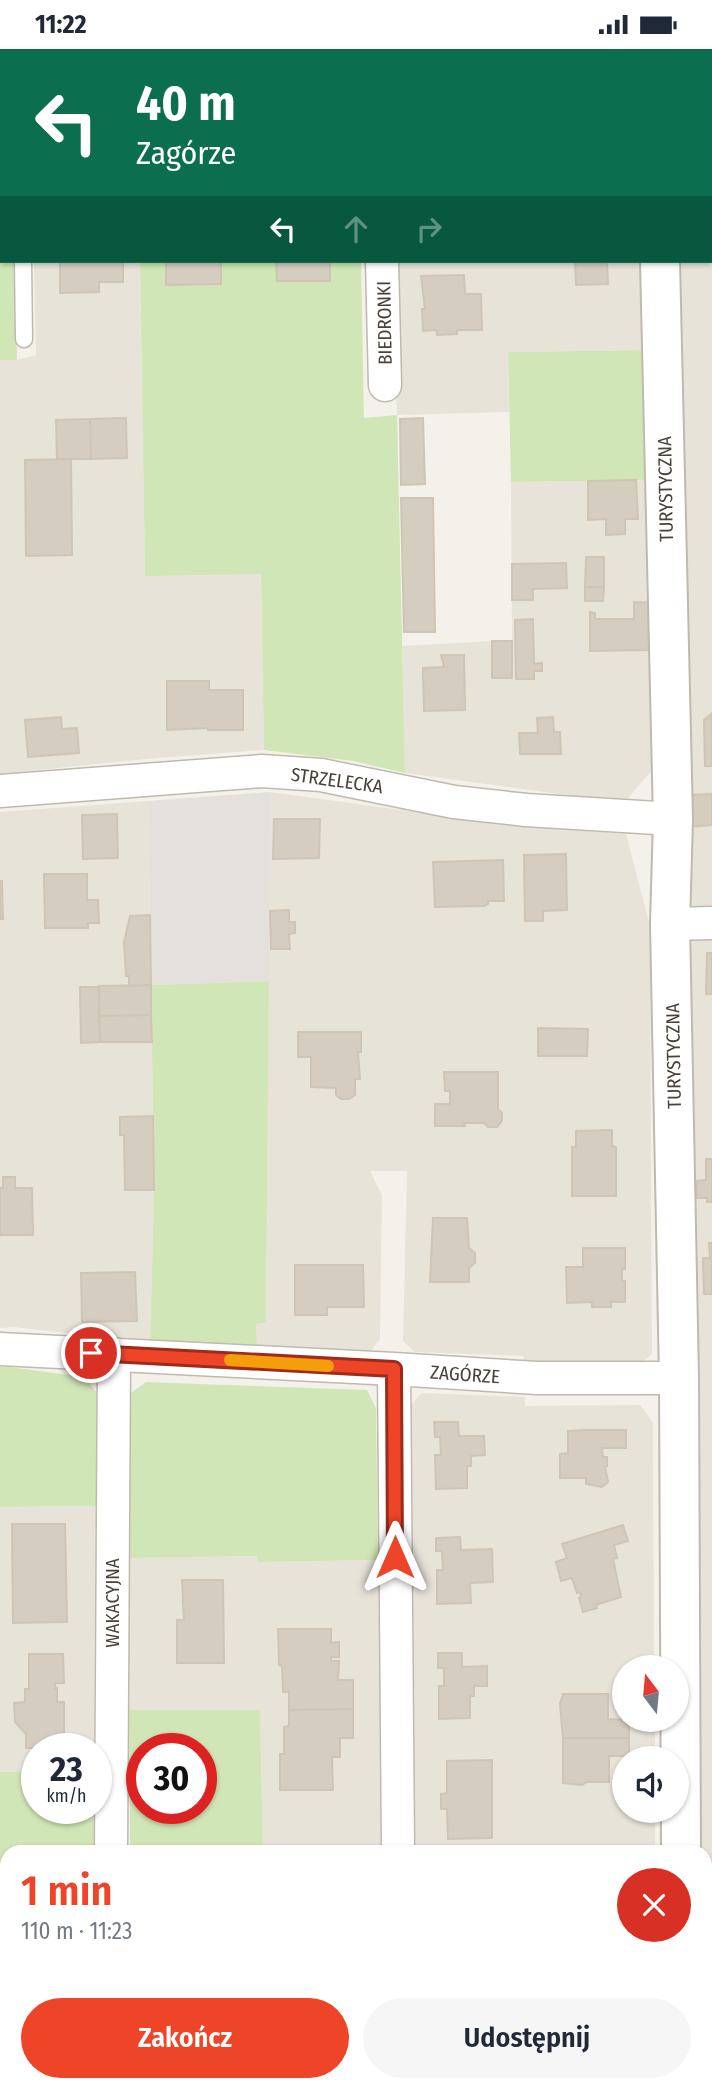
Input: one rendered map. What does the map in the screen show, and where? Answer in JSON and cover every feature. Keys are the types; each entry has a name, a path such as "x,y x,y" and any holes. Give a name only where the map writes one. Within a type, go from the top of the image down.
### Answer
{"street":[{"name":"BIEDRONKI","path":"382,263 385,385"},
{"name":"TURYSTYCZNA","path":"660,263 673,819 670,924 679,1378 681,1845"},
{"name":"STRZELECKA","path":"0,791 262,772 321,775 454,801 526,810 673,819"},
{"path":"670,924 712,923"},
{"name":"ZAGÓRZE","path":"0,1349 537,1378 679,1378"},
{"name":"WAKACYJNA","path":"111,1845 114,1355"},
{"path":"394,1369 398,1845"}],"lane":[{"path":"23,263 24,339"}],"shaded area":[{"path":"34,263 140,263 145,575 261,573 264,750 0,774 0,360 17,360 36,355"},
{"path":"394,263 646,263 649,350 508,352 509,412 397,415"},
{"path":"672,263 712,263 712,914 688,914"},
{"path":"655,480 660,761 628,798 588,798 405,773 402,646 512,640 511,482"},
{"path":"270,792 517,826 626,834 650,926 652,1354 637,1366 525,1366 523,1356 415,1352 403,1341 407,1171 370,1171 382,1195 380,1339 369,1353 257,1346 256,1324 266,1323"},
{"path":"270,792 269,981 151,985 148,801"},
{"path":"148,801 154,1190 150,1343 14,1327 0,1328 0,812"},
{"path":"712,933 712,1845 695,1845 685,934"},
{"path":"422,1393 525,1397 525,1406 640,1405 653,1422 654,1655 612,1655 612,1733 655,1733 655,1746 612,1746 612,1823 655,1823 655,1845 415,1845 409,1407"},
{"path":"96,1506 94,1733 21,1733 21,1771 0,1772 0,1507"},
{"path":"258,1556 259,1562 378,1560 382,1845 263,1845 260,1710 129,1710 128,1558"}],"green space":[{"path":"0,263 15,263 17,360 0,360"},
{"path":"140,263 361,263 364,418 397,415 405,773 353,761 264,750 261,574 145,576"},
{"path":"649,350 655,480 511,482 508,352"},
{"path":"269,981 266,1323 256,1324 257,1346 150,1343 154,1190 151,985"},
{"path":"0,1367 84,1377 97,1393 96,1506 0,1507"},
{"path":"146,1382 367,1390 376,1408 378,1560 258,1562 257,1556 128,1558 128,1395"},
{"path":"129,1710 260,1710 263,1845 130,1845 130,1824 217,1824 217,1733 129,1733"},
{"path":"21,1771 21,1824 95,1824 96,1845 0,1845 0,1772"}],"building":[{"path":"60,263 123,263 123,282 99,282 99,292 60,293"},
{"path":"166,263 221,263 221,284 166,285"},
{"path":"276,263 330,263 330,281 277,281"},
{"path":"575,263 607,263 608,284 576,285"},
{"path":"464,275 465,294 481,294 482,330 457,330 457,334 437,335 437,330 423,331 422,309 425,309 421,276"},
{"path":"126,418 127,458 91,459 90,419"},
{"path":"423,418 425,484 401,485 400,419"},
{"path":"90,419 91,459 57,459 56,420"},
{"path":"71,459 72,555 26,556 25,460"},
{"path":"636,480 638,519 625,519 625,534 606,535 606,519 588,520 588,481"},
{"path":"401,498 433,498 435,632 404,632"},
{"path":"586,557 604,557 604,587 585,587"},
{"path":"566,563 567,588 533,589 533,600 512,600 512,564"},
{"path":"585,587 604,587 603,601 585,601"},
{"path":"634,602 661,603 652,650 590,651 590,612 595,613 595,619 634,619"},
{"path":"533,619 534,664 542,663 542,671 534,671 534,679 516,679 515,620"},
{"path":"492,641 512,641 512,678 492,678"},
{"path":"441,655 464,655 465,710 424,711 423,668 444,667"},
{"path":"167,681 209,681 209,690 243,690 243,730 167,730"},
{"path":"712,713 712,766 705,766 704,720"},
{"path":"61,717 62,729 77,728 79,753 28,757 25,720"},
{"path":"553,717 554,732 560,732 561,754 520,754 519,733 538,733 537,718"},
{"path":"712,794 712,825 688,827 686,795"},
{"path":"117,814 118,858 83,859 82,815"},
{"path":"274,819 320,819 319,858 273,859"},
{"path":"566,854 567,910 543,911 543,921 525,921 524,855"},
{"path":"503,860 504,901 488,901 484,906 435,907 433,862"},
{"path":"44,874 87,874 87,900 98,900 99,923 88,923 88,928 45,928"},
{"path":"2,881 3,919 0,919"},
{"path":"289,910 289,922 295,922 295,933 289,934 290,949 271,949 270,911"},
{"path":"150,915 151,985 129,986 124,942 130,916"},
{"path":"707,953 712,953 712,994 706,994"},
{"path":"151,985 151,1015 99,1016 99,986"},
{"path":"80,987 99,987 100,1042 81,1043"},
{"path":"151,1015 152,1042 100,1042 99,1016"},
{"path":"538,1028 588,1029 587,1056 538,1056"},
{"path":"298,1032 361,1032 361,1052 358,1052 360,1079 355,1079 355,1095 349,1099 341,1099 336,1095 336,1088 311,1087 311,1057 298,1057"},
{"path":"444,1072 498,1072 498,1109 502,1113 502,1121 497,1127 488,1127 484,1123 435,1126 435,1104 450,1104 450,1091 445,1091"},
{"path":"153,1116 154,1190 125,1190 124,1135 120,1135 120,1117"},
{"path":"612,1130 612,1146 616,1147 616,1196 572,1196 572,1147 576,1147 576,1131"},
{"path":"706,1159 712,1159 712,1202 707,1202 707,1198 697,1198 696,1181 706,1180"},
{"path":"3,1177 15,1177 15,1188 32,1188 33,1235 0,1235 0,1188 3,1188"},
{"path":"433,1218 467,1218 469,1248 475,1253 475,1263 469,1268 469,1282 430,1282"},
{"path":"709,1243 712,1243 712,1294 704,1294 703,1258 710,1258"},
{"path":"583,1248 625,1248 622,1281 625,1281 625,1302 611,1302 611,1307 592,1307 592,1302 567,1303 566,1267 583,1267"},
{"path":"295,1265 363,1265 364,1307 327,1307 327,1315 295,1315"},
{"path":"135,1272 137,1321 82,1322 81,1273"},
{"path":"434,1422 458,1422 459,1436 484,1436 485,1455 471,1456 471,1466 467,1466 467,1488 436,1489 435,1455 441,1455 440,1437 435,1437"},
{"path":"626,1430 626,1448 602,1448 603,1457 607,1457 605,1466 608,1482 602,1487 586,1484 586,1478 560,1478 560,1454 568,1453 568,1431"},
{"path":"12,1524 65,1524 67,1622 13,1623"},
{"path":"623,1525 628,1541 614,1545 617,1558 613,1559 621,1597 583,1612 580,1592 577,1593 572,1578 561,1581 556,1562 567,1558 562,1544"},
{"path":"460,1537 461,1550 492,1549 493,1582 470,1583 471,1603 437,1604 437,1570 443,1570 442,1551 436,1551 436,1538"},
{"path":"182,1580 223,1580 224,1663 177,1663 177,1620 184,1620"},
{"path":"278,1629 331,1629 331,1643 339,1642 339,1657 331,1657 331,1661 339,1661 338,1680 353,1680 353,1709 289,1710 289,1692 283,1692 282,1666 279,1665"},
{"path":"438,1653 462,1653 462,1667 487,1666 487,1686 474,1686 474,1696 470,1696 470,1718 439,1719 439,1686 444,1686 444,1668 438,1668"},
{"path":"29,1654 63,1654 64,1683 55,1683 55,1689 57,1688 57,1702 64,1702 64,1733 25,1733 15,1722 14,1703 25,1702 25,1689 29,1689"},
{"path":"563,1694 608,1694 608,1719 612,1719 612,1733 629,1733 629,1738 563,1738 560,1704"},
{"path":"353,1709 353,1738 340,1738 340,1757 332,1757 333,1790 280,1790 280,1754 284,1754 284,1727 289,1726 289,1710"},
{"path":"563,1738 629,1738 629,1746 612,1746 612,1756 609,1756 609,1782 587,1782 582,1785 563,1783"},
{"path":"492,1760 492,1838 448,1839 447,1809 441,1809 441,1794 447,1793 447,1761"}],"slow traffic":[{"path":"230,1360 328,1366"}],"route":[{"path":"91,1353 394,1369 395,1557"}]}
